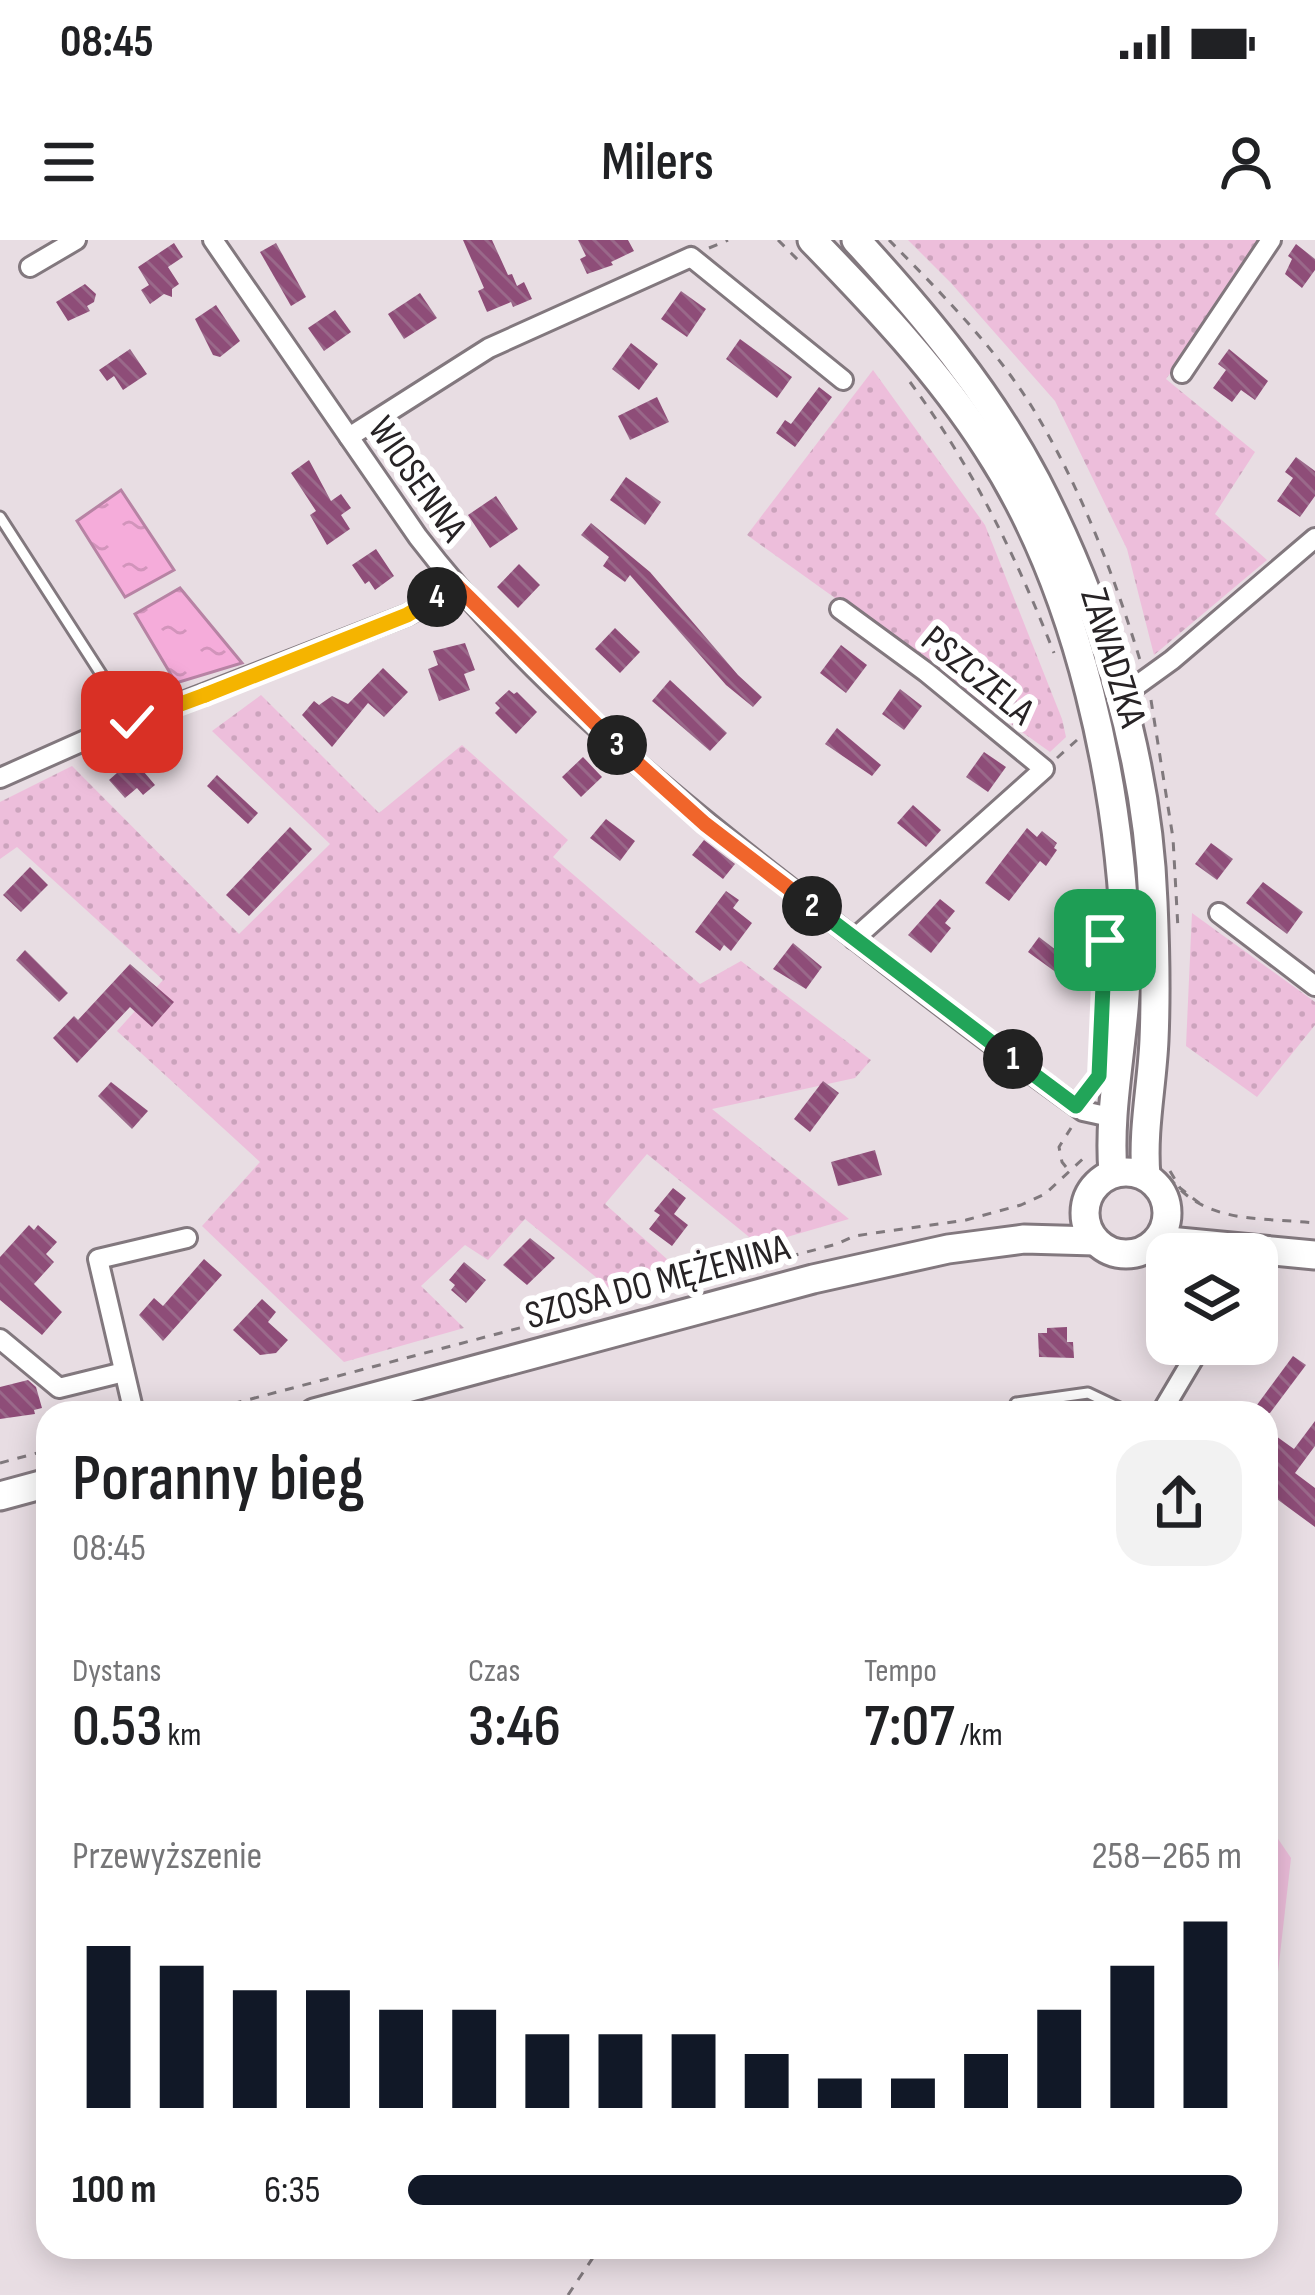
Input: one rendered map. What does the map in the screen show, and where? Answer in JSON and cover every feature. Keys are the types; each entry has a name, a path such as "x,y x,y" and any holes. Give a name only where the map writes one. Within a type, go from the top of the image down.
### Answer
{"street":[{"path":"30,267 76,240"},
{"name":"WIOSENNA","path":"213,240 454,583 628,756 705,824 1083,1112 1114,1118"},
{"name":"ZAWADZKA","path":"856,240 965,369 1035,479 1076,566 1118,699 1147,831 1140,960 1125,1021 1107,1159"},
{"path":"1182,373 1271,240"},
{"name":"ZAWADZKA","path":"808,248 906,338 948,391 991,453 1036,540 1098,725 1154,1042 1144,1146 1157,1173"},
{"path":"349,437 489,348 691,257 843,380"},
{"path":"1118,699 1172,660 1315,538"},
{"path":"0,778 407,615 454,583"},
{"name":"PSZCZELA","path":"840,609 1044,769 854,939"},
{"path":"1219,913 1315,986"},
{"path":"1146,1249 1126,1255 1104,1249 1088,1231 1084,1209 1107,1159 1157,1173 1168,1211 1160,1233"},
{"name":"SZOSA DO MĘŻENINA","path":"1024,1239 1084,1209"},
{"path":"1168,1211 1206,1233"},
{"path":"131,1401 98,1259 187,1238"},
{"name":"SZOSA DO MĘŻENINA","path":"359,1401 814,1279 948,1249 1024,1239 1095,1241"},
{"path":"1278,1252 1315,1255"},
{"path":"0,1339 59,1388 124,1372"},
{"path":"1168,1401 1190,1365"},
{"path":"0,1496 36,1487"}],"lane":[{"path":"0,517 132,722"},
{"path":"1030,1401 1088,1393 1105,1401"}],"path":[{"path":"778,240 812,273"},
{"path":"786,240 808,248"},
{"path":"905,366 982,482 1029,572 1058,651"},
{"path":"906,376 970,472 1005,536 1058,663"},
{"path":"1044,769 1078,739"},
{"path":"1144,1146 1161,1148 1171,1181 1199,1205 1226,1215 1315,1223"},
{"path":"243,1401 854,1237 966,1220 1022,1205 1045,1194 1078,1160 1107,1159"},
{"path":"1157,1173 1199,1205"},
{"path":"0,1462 36,1453"},
{"path":"568,2295 592,2259"}],"shaded area":[{"path":"908,240 1268,240 1166,379 1255,452 1215,514 1267,560 1154,655 1127,549 1055,401"},
{"path":"873,370 985,525 1062,719 1066,737 1050,752 747,535"},
{"path":"261,695 379,813 462,745 568,840 553,857 700,984 741,961 871,1060 855,1078 712,1109 849,1219 759,1245 647,1154 605,1204 677,1268 608,1287 525,1219 488,1260 465,1245 421,1286 464,1328 344,1362 202,1226 260,1162 117,1031 163,980 17,847 0,859 0,802 72,766 239,934 330,844 212,731"},
{"path":"1192,913 1315,1002 1315,1025 1257,1097 1186,1046"},
{"path":"1278,1839 1291,1858 1278,1972"}],"water":[{"path":"121,490 174,570 125,597 77,521"},
{"path":"180,588 242,663 176,683 135,614"}],"building":[{"path":"463,240 492,240 508,275 512,274 517,286 524,282 532,299 487,312 478,291 484,288"},
{"path":"578,240 628,240 634,251 587,274 580,259 586,256"},
{"path":"174,243 183,257 168,267 179,284 172,289 172,297 164,294 150,304 141,290 149,285 138,267"},
{"path":"276,243 306,297 291,306 260,252"},
{"path":"1296,244 1315,259 1315,270 1302,288 1285,274"},
{"path":"85,284 96,294 87,306 90,311 68,321 56,302"},
{"path":"681,291 706,309 687,337 661,319"},
{"path":"420,293 437,318 404,339 388,314"},
{"path":"216,305 240,341 220,357 213,355 195,319"},
{"path":"335,310 351,332 324,351 308,328"},
{"path":"740,339 792,377 777,398 726,359"},
{"path":"631,343 658,364 639,390 612,369"},
{"path":"130,349 147,374 123,390 114,376 107,381 99,370"},
{"path":"1229,349 1268,381 1255,400 1241,390 1232,402 1213,388 1226,370 1218,364"},
{"path":"819,387 832,397 795,447 776,433 785,420 791,424"},
{"path":"657,397 669,422 630,440 618,416"},
{"path":"1296,457 1315,471 1315,496 1300,517 1277,501 1293,478 1285,472"},
{"path":"309,460 331,501 341,494 351,508 341,515 350,529 327,545 310,515 316,511 291,473"},
{"path":"626,477 661,502 645,525 610,500"},
{"path":"496,496 518,529 490,548 468,515"},
{"path":"591,523 650,572 762,697 753,707 726,685 630,575 625,582 603,566 609,557 581,535"},
{"path":"376,549 394,576 375,590 352,565"},
{"path":"519,564 540,585 518,608 497,587"},
{"path":"615,628 640,652 620,673 595,649"},
{"path":"465,643 475,670 464,674 470,690 439,701 428,669 438,665 433,651"},
{"path":"841,645 867,665 846,693 820,673"},
{"path":"383,668 408,692 384,717 368,703 332,747 302,715 314,701 319,705 332,696 348,704"},
{"path":"670,680 727,733 710,751 652,701"},
{"path":"900,689 922,706 904,730 882,714"},
{"path":"509,690 537,712 516,734 495,713 500,708 495,703"},
{"path":"837,728 881,765 872,776 825,744"},
{"path":"984,752 1006,767 988,792 966,777"},
{"path":"583,757 602,777 581,797 562,777"},
{"path":"133,759 155,785 143,795 137,788 125,798 109,780"},
{"path":"217,775 258,813 248,824 207,786"},
{"path":"913,805 941,830 926,847 897,823"},
{"path":"606,819 635,841 620,861 590,838"},
{"path":"290,827 312,849 249,916 226,895"},
{"path":"1027,828 1037,837 1042,831 1057,843 1057,850 1046,866 1040,861 1009,901 985,883"},
{"path":"704,840 735,864 723,879 692,855"},
{"path":"1211,843 1233,859 1217,880 1195,864"},
{"path":"30,867 48,885 21,912 3,895"},
{"path":"1263,882 1303,912 1287,934 1246,903"},
{"path":"726,891 739,900 733,908 752,923 731,951 724,945 720,951 695,932"},
{"path":"940,899 955,911 945,923 951,928 931,953 908,935"},
{"path":"1039,937 1078,967 1068,981 1028,952"},
{"path":"793,943 822,967 806,989 773,969"},
{"path":"25,950 68,993 59,1002 16,960"},
{"path":"130,964 174,1002 152,1027 130,1007 77,1063 53,1038 74,1016 78,1020"},
{"path":"823,1081 839,1093 810,1132 794,1119"},
{"path":"111,1082 148,1111 132,1129 98,1096"},
{"path":"875,1150 882,1175 838,1186 831,1162"},
{"path":"673,1188 686,1198 674,1214 688,1225 672,1246 649,1229 660,1215 654,1211"},
{"path":"29,1225 34,1230 38,1225 57,1242 46,1254 54,1262 34,1284 62,1312 42,1335 0,1300 0,1257"},
{"path":"530,1238 555,1258 527,1285 503,1265"},
{"path":"204,1259 222,1275 163,1341 139,1315 154,1298 163,1306"},
{"path":"464,1262 486,1280 466,1303 451,1290 455,1285 449,1280"},
{"path":"262,1299 276,1312 268,1322 288,1340 276,1353 260,1355 233,1330"},
{"path":"1067,1327 1074,1358 1039,1357 1038,1333"},
{"path":"1293,1356 1306,1365 1278,1402 1260,1401"},
{"path":"28,1380 40,1401 36,1401 35,1414 0,1419 0,1387"},
{"path":"1315,1421 1315,1446 1295,1473 1315,1488 1315,1527 1278,1500 1278,1438 1294,1449"}],"route":[{"path":"132,722 407,615 454,583 558,689 705,824 1076,1106 1099,1076 1105,940"}]}
